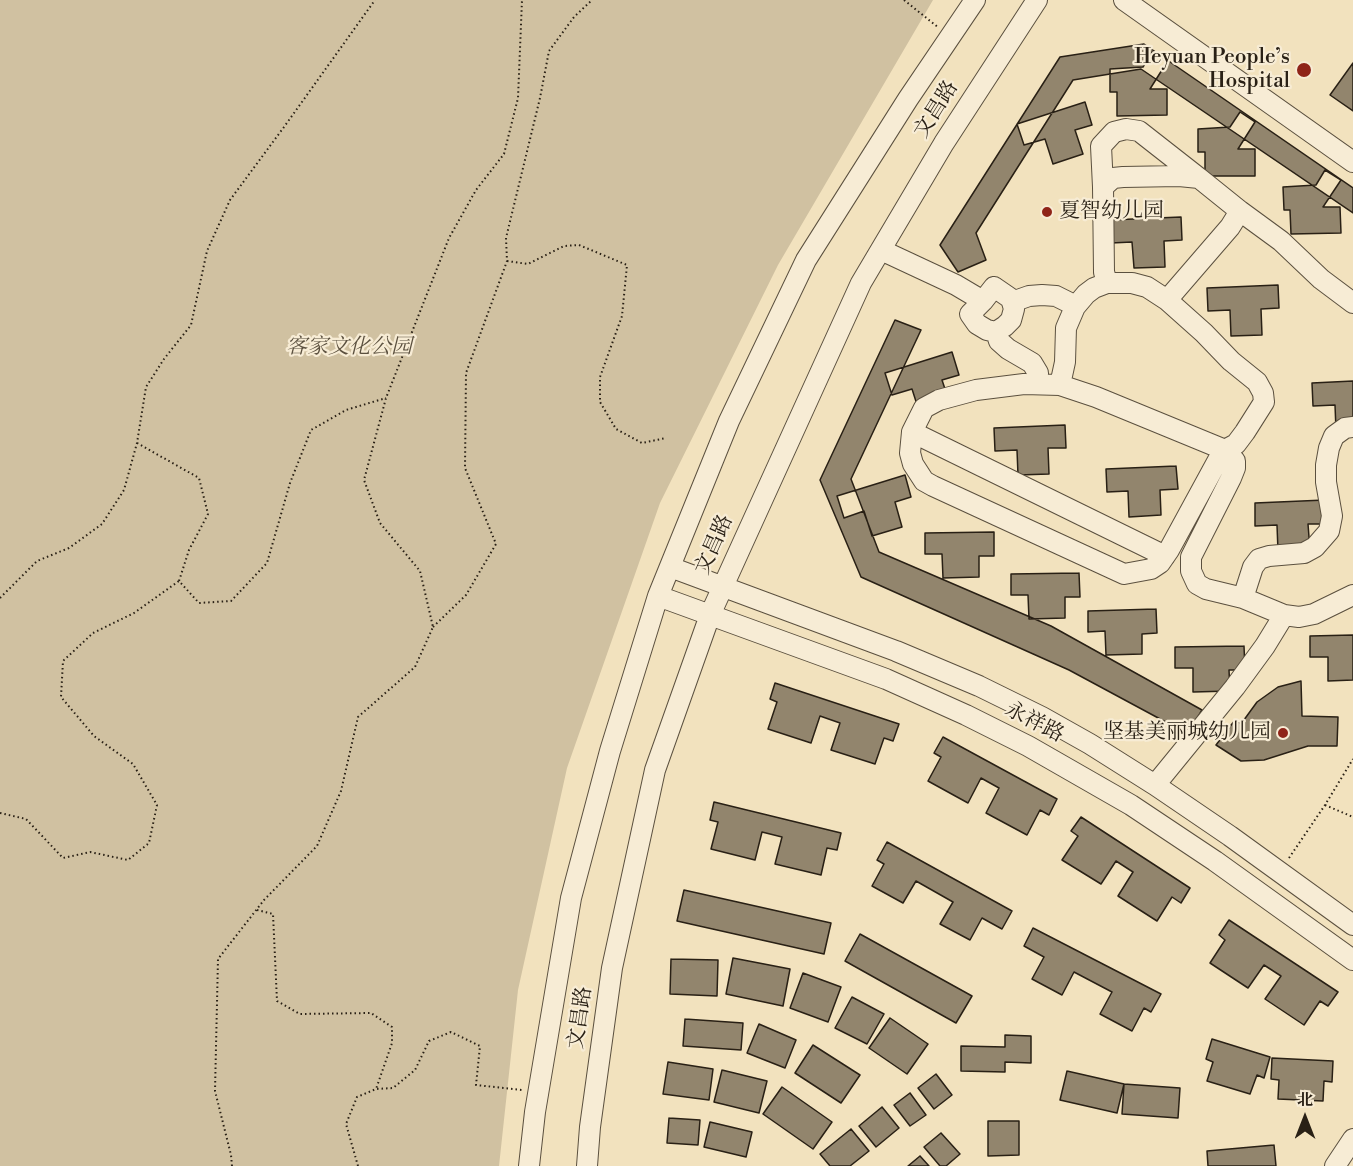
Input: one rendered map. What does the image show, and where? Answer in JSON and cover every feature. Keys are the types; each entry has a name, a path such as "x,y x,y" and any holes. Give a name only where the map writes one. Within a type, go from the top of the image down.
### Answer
{"street":[{"name":"文昌路","path":"529,1166 538,1092 570,898 610,752 658,596 729,421 806,260 908,99 975,0"},
{"name":"文昌路","path":"587,1166 590,1127 612,968 655,770 710,615 861,283 944,143 1037,0"},
{"path":"1124,0 1353,162"},
{"path":"1107,283 1104,272 1101,146 1114,132 1126,129 1139,131 1281,241 1322,279 1353,303"},
{"path":"1103,187 1113,178 1123,177 1198,178"},
{"path":"1167,300 1230,227 1240,211"},
{"path":"881,250 956,285 983,301"},
{"path":"1060,385 1065,362 1066,328 1075,307 1086,294 1107,283 1147,287 1167,300 1188,317 1231,361 1257,382 1263,393 1264,402 1245,432 1236,444 1225,450 1218,460 1165,556 1151,569 1124,574 933,486 924,481 913,464 910,453 912,432 924,408 939,400 976,390 1024,384 1060,385 1096,397 1225,450 1235,461 1235,468 1191,557 1191,571 1197,584 1206,589 1243,598 1284,615 1299,617 1314,614 1353,595"},
{"path":"994,287 1003,292 1012,302 1014,309 1011,320 996,332 977,324 970,314 994,287"},
{"path":"1012,302 1029,296 1056,296 1075,307"},
{"path":"996,332 999,341 1008,349 1032,363 1038,373 1037,384"},
{"path":"1243,598 1253,567 1259,559 1304,553 1315,547 1329,531 1332,516 1326,482 1329,448 1334,436 1345,428 1353,427"},
{"path":"912,432 1165,556"},
{"name":"永祥路","path":"670,567 896,651 979,686 1042,717 1155,785 1280,871 1353,925"},
{"name":"永祥路","path":"658,596 886,679 1028,746 1131,805 1215,861 1353,960"},
{"path":"1155,785 1235,687 1284,615"},
{"path":"1335,1166 1353,1139"}],"path":[{"path":"0,598 38,561 69,548 102,524 124,490 137,443 146,387 164,359 192,325 207,251 230,200 375,0"},
{"path":"433,627 420,570 381,523 364,480 386,398 449,238 476,190 504,154 518,98 522,0"},
{"path":"232,1166 215,1091 218,959 257,910 317,846 342,791 358,717 415,667 433,627 466,595 496,544 465,468 466,373 507,261 506,238 549,51 574,17 592,0"},
{"path":"904,0 950,37"},
{"path":"507,261 528,264 564,246 579,245 627,265 622,316 600,377 600,402 616,429 642,443 666,438"},
{"path":"178,581 199,603 231,601 267,563 290,483 311,430 346,410 386,398"},
{"path":"0,813 26,819 63,858 90,852 128,860 149,843 157,805 134,764 94,736 61,697 63,661 93,633 134,613 178,581 189,550 208,514 199,478 137,443"},
{"path":"1280,871 1353,759"},
{"path":"1325,805 1353,817"},
{"path":"257,910 273,914 277,1001 300,1014 371,1013 392,1027 392,1043 376,1089"},
{"path":"358,1166 346,1124 357,1097 376,1089 393,1088 416,1070 429,1041 451,1032 480,1046 476,1085 538,1092"}],"green space":[{"name":"客家文化公园","path":"0,0 933,0 778,265 660,503 567,768 518,990 499,1166 0,1166"}],"building":[{"path":"1144,44 1353,188 1353,213 1141,69 1073,80 976,233 986,260 958,272 940,245 1060,57"},
{"path":"1152,52 1167,62 1150,89 1167,89 1167,115 1117,116 1117,92 1110,92 1110,69 1143,67"},
{"path":"1353,63 1353,111 1330,95"},
{"path":"1085,102 1092,125 1075,130 1083,154 1053,164 1045,139 1024,145 1017,124"},
{"path":"1240,112 1255,122 1238,149 1255,149 1255,176 1205,176 1205,152 1198,152 1198,129 1230,127"},
{"path":"1325,170 1341,180 1323,207 1340,207 1341,233 1291,234 1290,210 1284,210 1283,187 1316,185"},
{"path":"1181,217 1182,240 1164,241 1165,267 1134,268 1132,242 1111,243 1110,220"},
{"path":"1278,285 1279,308 1261,309 1262,335 1231,336 1230,310 1208,311 1207,288"},
{"path":"895,320 921,330 851,479 879,552 1051,626 1202,710 1188,734 1069,670 861,577 820,480"},
{"path":"952,352 959,375 942,380 950,404 920,414 912,389 892,395 885,373"},
{"path":"1353,381 1353,430 1336,430 1335,405 1313,406 1312,383"},
{"path":"1065,425 1066,448 1048,448 1049,474 1018,475 1017,450 995,451 994,428"},
{"path":"1176,466 1178,489 1160,490 1161,515 1129,517 1128,491 1107,492 1106,469"},
{"path":"905,475 911,497 895,502 902,527 872,536 864,511 844,518 837,496"},
{"path":"1325,500 1326,524 1308,524 1310,550 1278,551 1277,525 1255,526 1255,503"},
{"path":"994,532 994,556 979,556 979,577 943,578 942,554 925,554 925,533"},
{"path":"1079,573 1080,597 1065,597 1065,618 1029,619 1028,595 1011,595 1011,574"},
{"path":"1156,609 1157,633 1142,634 1142,654 1106,655 1105,631 1088,632 1088,611"},
{"path":"1353,635 1353,680 1328,681 1328,657 1310,657 1310,636"},
{"path":"1244,646 1245,670 1229,670 1230,691 1193,692 1193,668 1175,668 1175,647"},
{"path":"1301,681 1302,716 1338,717 1337,746 1308,746 1264,760 1241,761 1216,745 1235,720 1241,724 1257,702 1278,687"},
{"path":"775,683 899,724 893,741 884,738 875,764 831,750 840,723 820,716 811,743 768,729 777,702 770,699"},
{"path":"943,737 1057,799 1049,815 1040,810 1027,835 986,813 999,788 981,778 968,803 928,781 941,757 934,753"},
{"path":"714,802 841,833 837,850 827,848 821,875 775,864 782,837 762,832 755,860 711,849 718,822 710,820"},
{"path":"1081,817 1190,888 1181,903 1172,897 1157,921 1118,896 1133,872 1116,861 1101,884 1062,860 1078,836 1071,831"},
{"path":"887,842 1012,911 1002,929 982,918 970,940 940,924 953,902 916,881 903,903 872,886 884,864 877,860"},
{"path":"684,890 831,923 824,954 677,921"},
{"path":"1229,920 1338,992 1328,1006 1320,1001 1304,1025 1265,999 1281,976 1264,965 1248,988 1210,963 1225,940 1219,935"},
{"path":"1033,928 1161,994 1151,1012 1144,1008 1132,1031 1100,1014 1112,992 1074,972 1062,995 1032,979 1044,957 1024,946"},
{"path":"860,934 972,996 956,1023 845,961"},
{"path":"733,958 790,969 783,1006 726,994"},
{"path":"671,959 718,960 717,996 670,994"},
{"path":"803,973 841,987 828,1022 790,1008"},
{"path":"852,997 884,1014 867,1044 835,1028"},
{"path":"890,1018 928,1044 907,1074 869,1048"},
{"path":"685,1019 743,1023 741,1050 683,1046"},
{"path":"759,1024 796,1040 785,1068 747,1053"},
{"path":"1005,1035 1031,1036 1031,1063 1005,1062 1005,1072 961,1071 961,1046 1005,1047"},
{"path":"1212,1039 1270,1057 1264,1078 1257,1075 1250,1094 1207,1081 1213,1062 1206,1059"},
{"path":"813,1045 860,1075 841,1103 795,1073"},
{"path":"1272,1058 1333,1061 1332,1082 1324,1081 1323,1101 1278,1099 1279,1080 1271,1079"},
{"path":"668,1062 713,1069 709,1100 663,1094"},
{"path":"722,1070 767,1081 759,1113 714,1102"},
{"path":"1067,1071 1124,1084 1117,1113 1060,1100"},
{"path":"936,1074 952,1095 934,1109 918,1088"},
{"path":"1124,1084 1180,1088 1178,1118 1122,1114"},
{"path":"782,1087 832,1122 813,1149 763,1114"},
{"path":"910,1093 926,1115 910,1126 894,1105"},
{"path":"882,1107 899,1128 876,1147 859,1126"},
{"path":"669,1118 700,1120 698,1145 667,1143"},
{"path":"988,1121 1019,1121 1019,1155 988,1156"},
{"path":"710,1122 752,1132 746,1157 704,1147"},
{"path":"851,1129 869,1151 850,1166 830,1166 820,1154"},
{"path":"941,1133 960,1154 946,1166 940,1166 924,1147"},
{"path":"1274,1145 1276,1166 1208,1166 1207,1151"},
{"path":"920,1156 929,1166 908,1166"}],"place":[{"name":"Heyuan People’s Hospital","path":"1304,70"},
{"name":"夏智幼儿园","path":"1047,212"},
{"name":"坚基美丽城幼儿园","path":"1283,733"}]}
